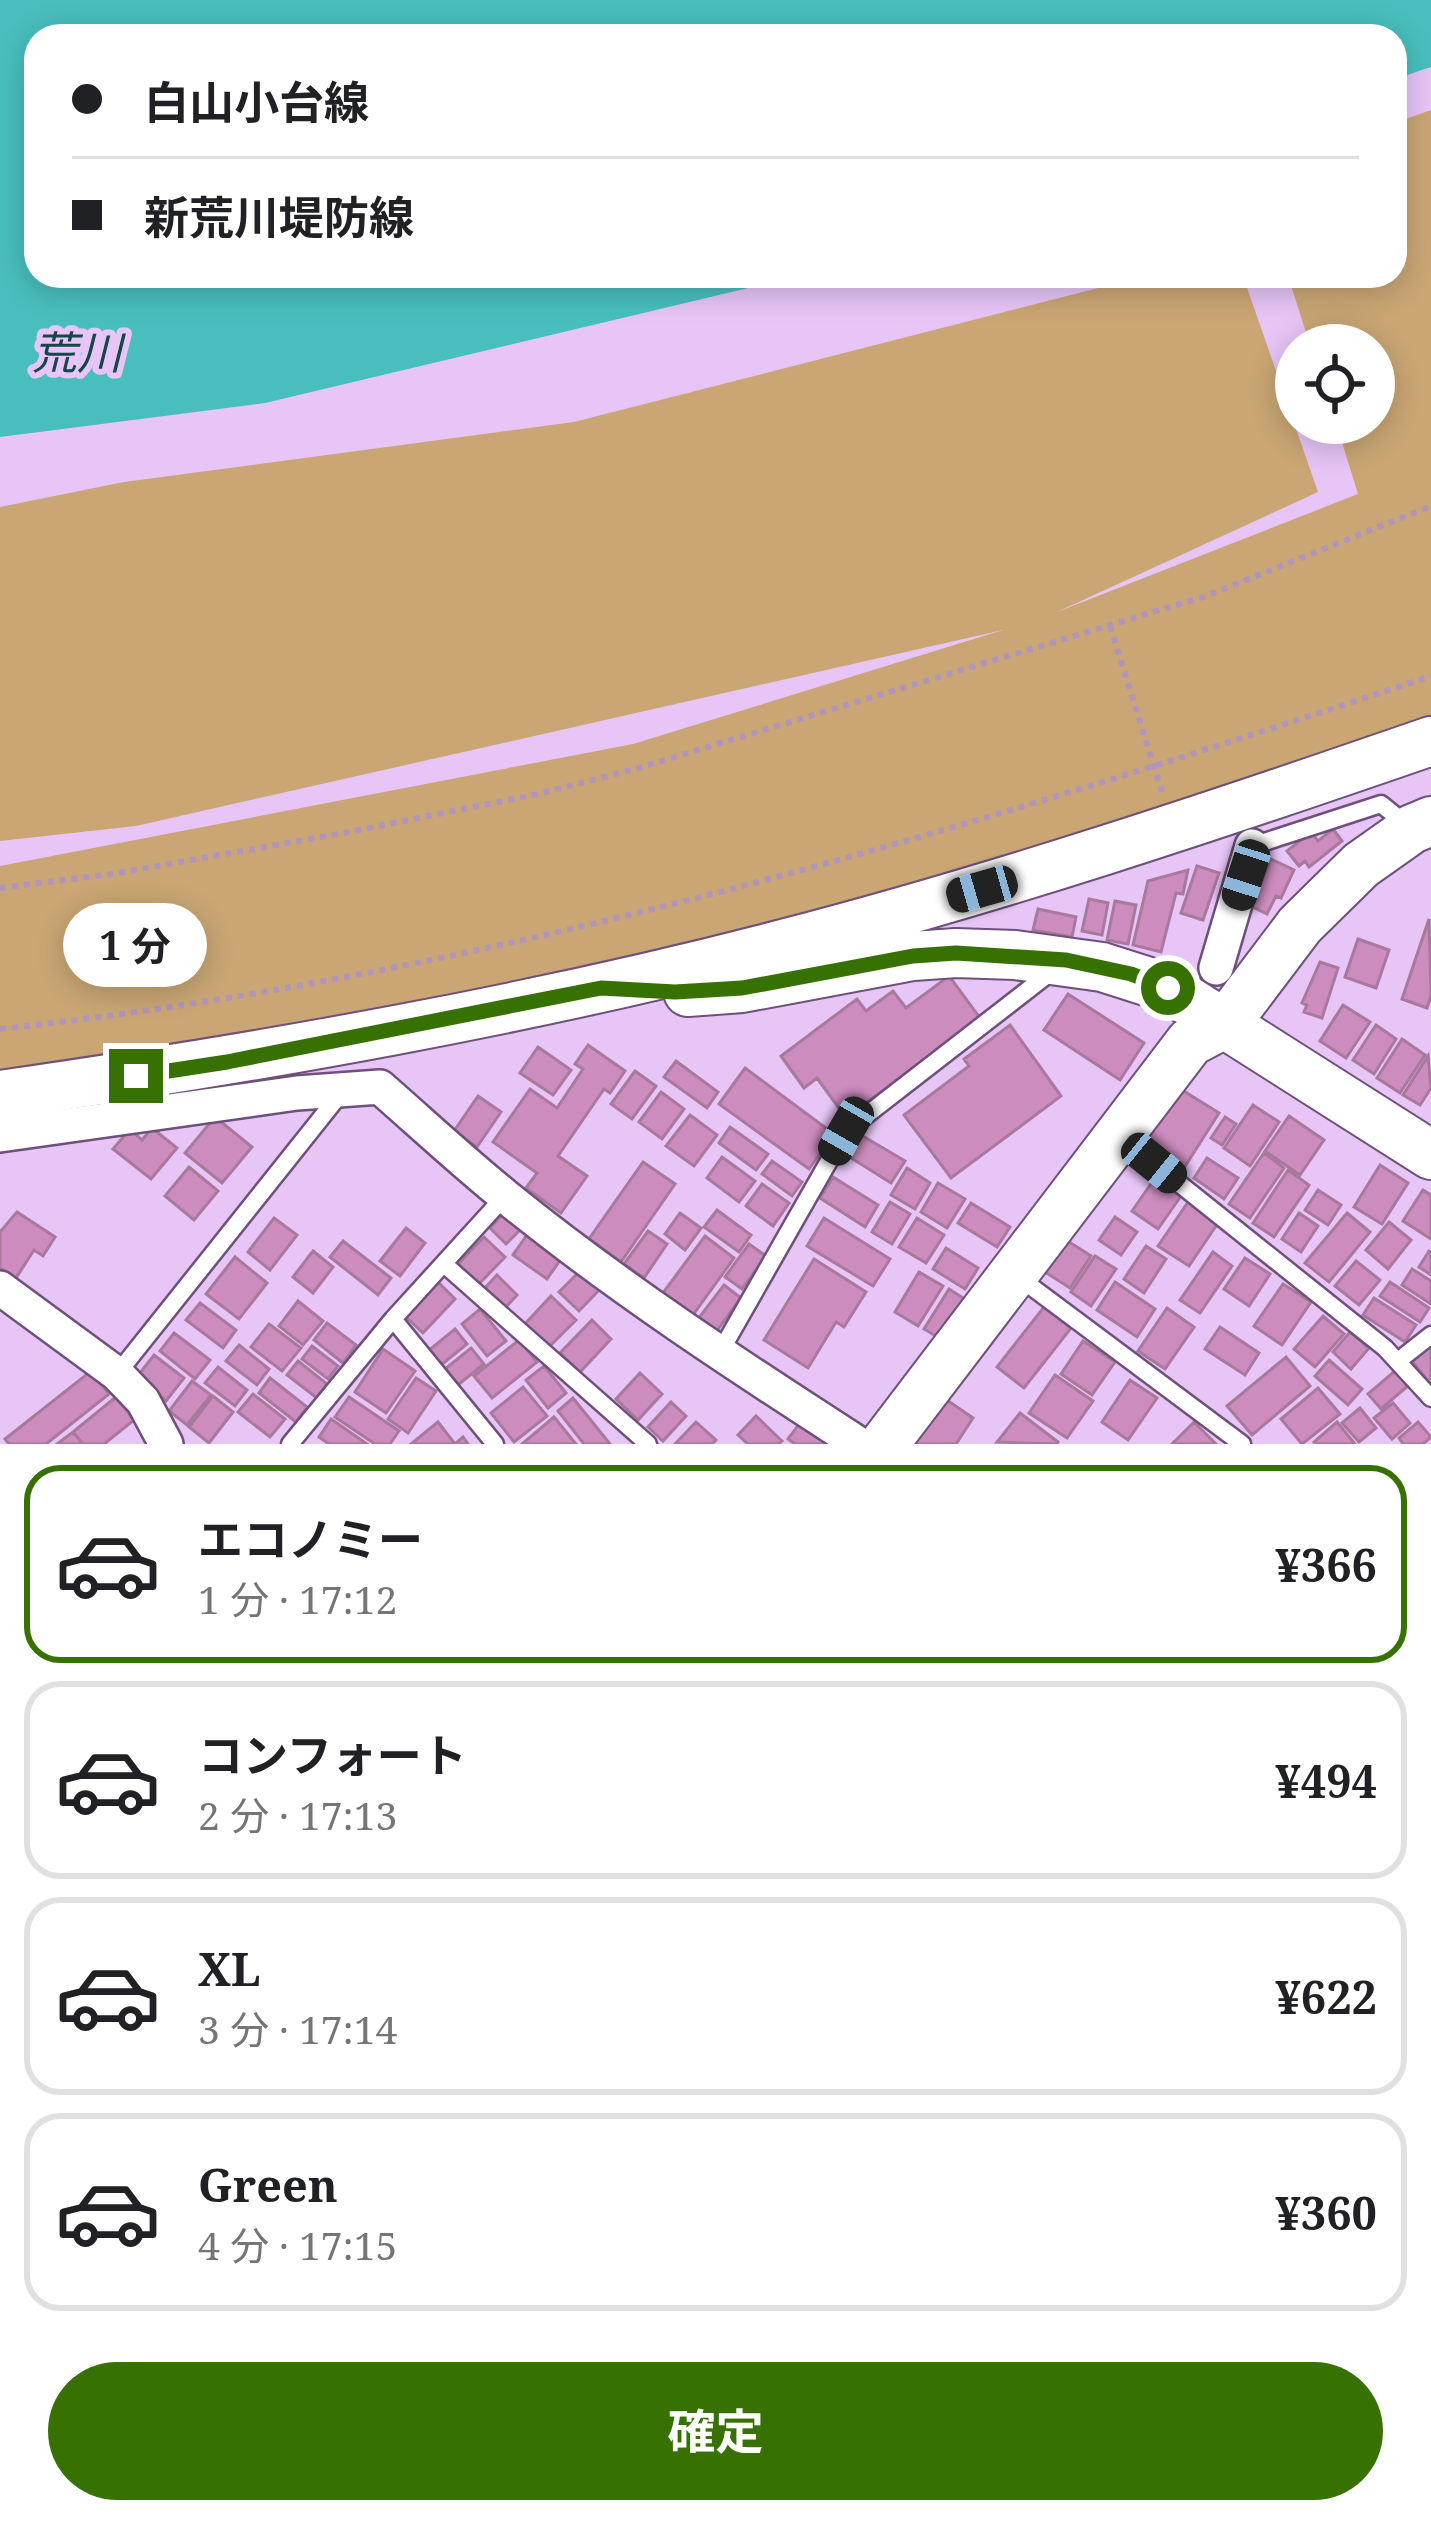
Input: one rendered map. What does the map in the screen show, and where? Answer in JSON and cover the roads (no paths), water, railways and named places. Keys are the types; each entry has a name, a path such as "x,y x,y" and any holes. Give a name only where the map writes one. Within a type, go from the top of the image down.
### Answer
{"main road":[{"path":"0,1095 227,1062 601,988 885,917 1174,830 1431,741"},
{"path":"884,1444 1190,1042 1226,1024 1276,955 1345,880 1422,825"},
{"path":"601,988 675,992 742,988 913,956 956,953 1066,960 1131,974 1168,988 1431,1155"}],"street":[{"path":"1216,968 1252,846"},
{"path":"1231,922 1276,955"},
{"path":"0,1135 297,1093 380,1087 505,1196 719,1354 860,1444"},
{"path":"0,1288 118,1374 143,1401 166,1444"}],"lane":[{"path":"1252,846 1381,804 1422,825"},
{"path":"719,1354 846,1131 1066,960"},
{"path":"118,1374 342,1092"},
{"path":"1121,1137 1398,1361 1431,1398"},
{"path":"290,1444 393,1319 505,1196"},
{"path":"444,1264 648,1444"},
{"path":"1016,1275 1243,1444"},
{"path":"393,1319 495,1444"},
{"path":"1398,1361 1431,1335"}],"water":[{"name":"荒川","path":"0,0 1431,0 1431,67 1407,75 1407,24 24,24 24,288 749,288 265,403 0,437"}]}
